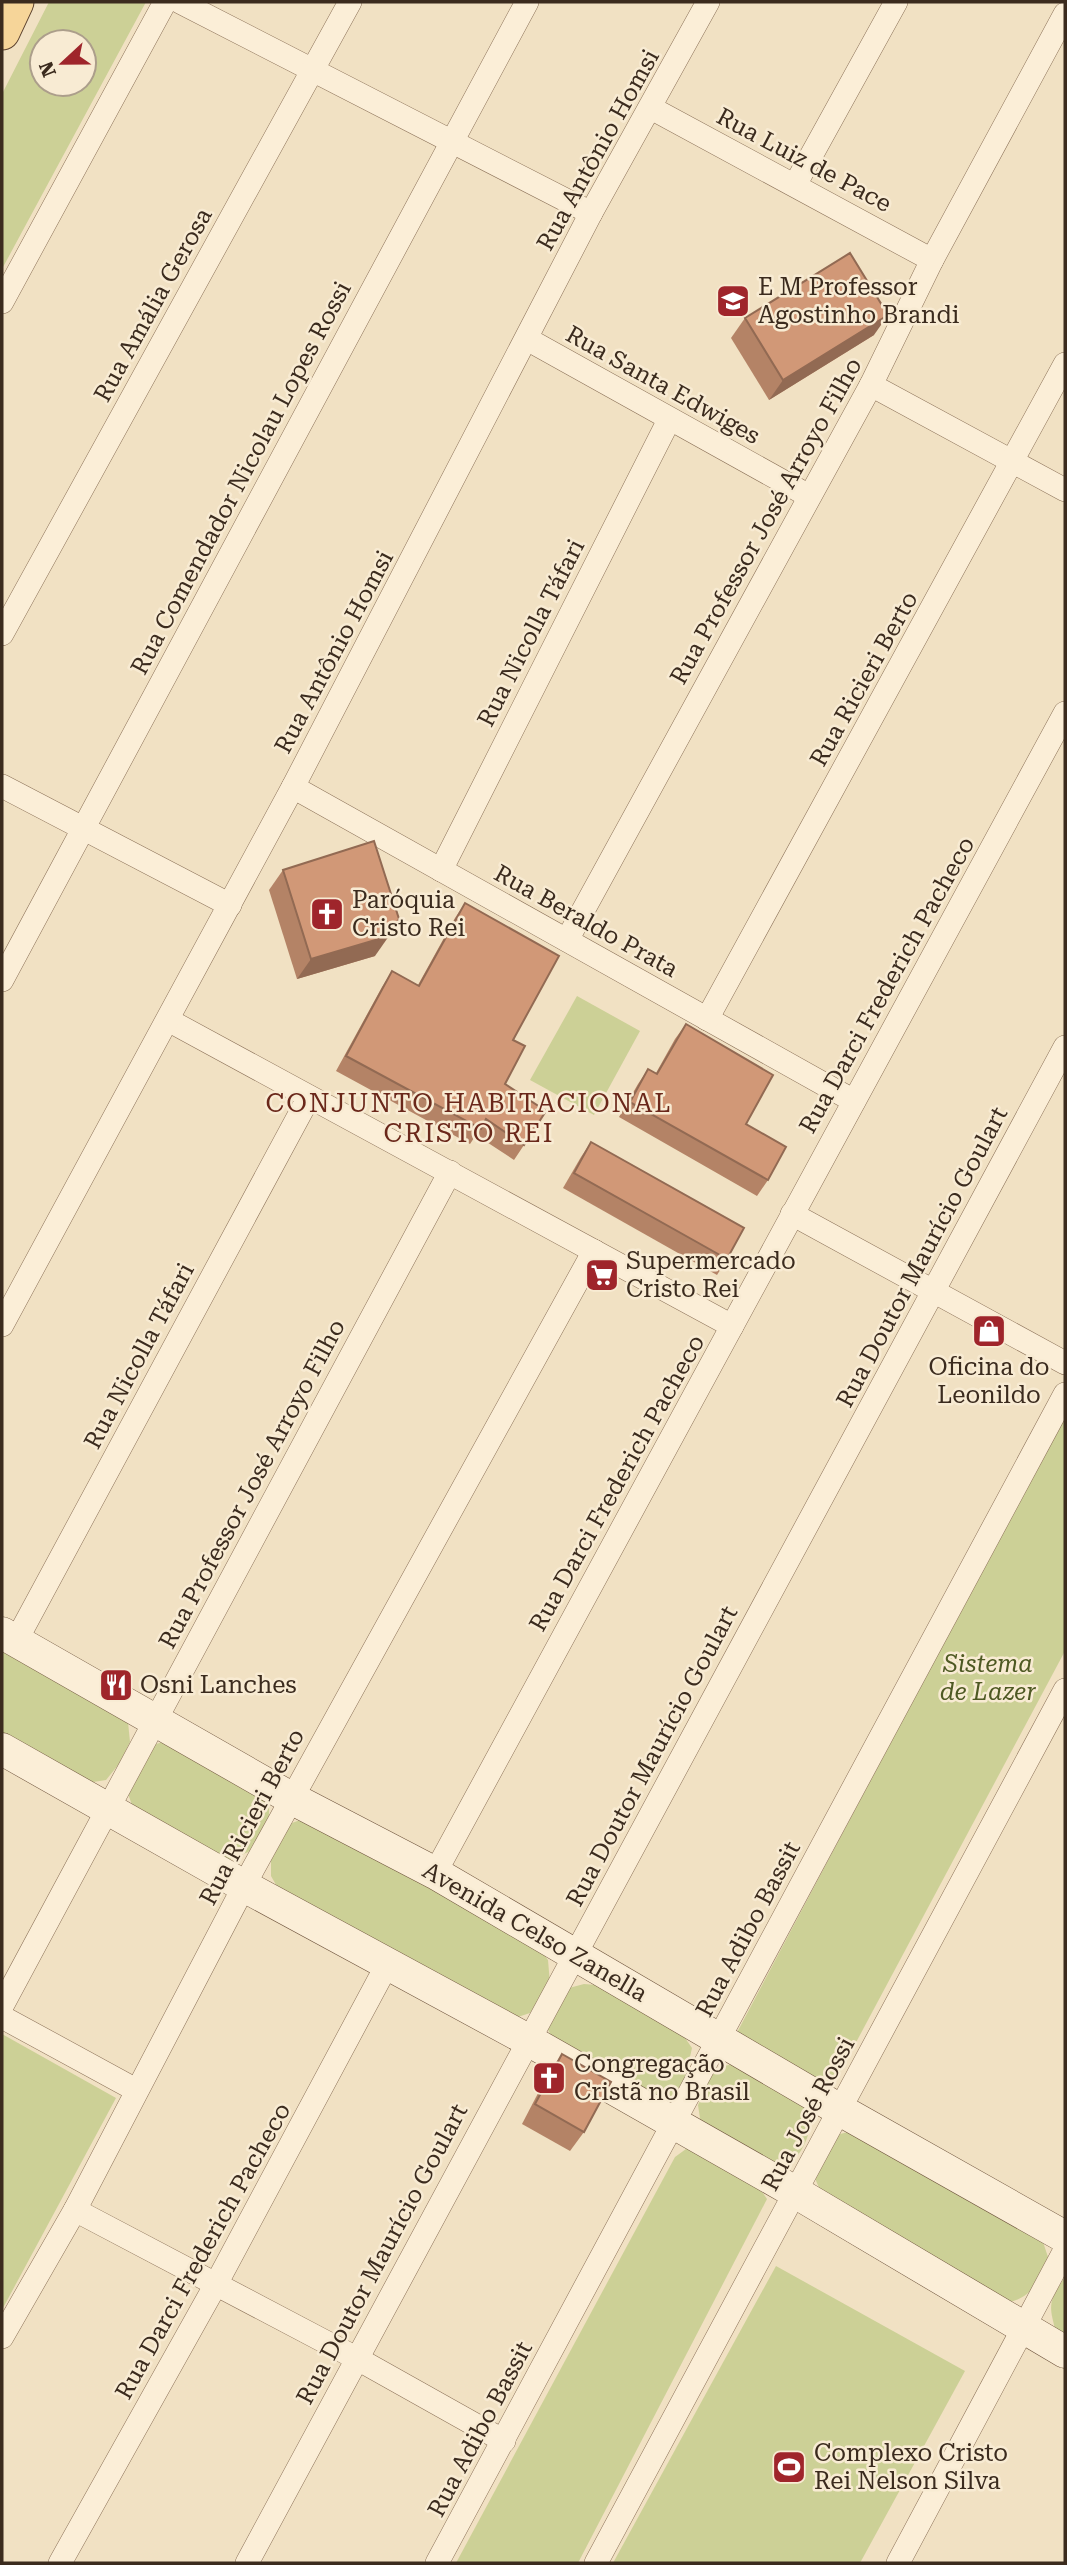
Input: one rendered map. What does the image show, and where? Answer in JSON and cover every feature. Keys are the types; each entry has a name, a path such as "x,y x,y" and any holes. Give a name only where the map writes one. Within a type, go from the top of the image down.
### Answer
{"main road":[{"path":"2,32 16,2"}],"street":[{"path":"2,302 165,2"},
{"path":"180,2 591,213"},
{"name":"Rua Amália Gerosa","path":"2,634 350,2"},
{"name":"Rua Comendador Nicolau Lopes Rossi","path":"2,981 527,2"},
{"name":"Rua Antônio Homsi","path":"2,1325 293,787 591,213 708,2"},
{"path":"795,185 896,2"},
{"name":"Rua Professor José Arroyo Filho","path":"567,940 871,385 932,260 1065,14"},
{"name":"Rua Luiz de Pace","path":"650,108 932,260"},
{"name":"Rua Santa Edwiges","path":"527,339 809,496"},
{"name":"Rua Ricieri Berto","path":"707,1019 1065,364"},
{"path":"871,385 1065,491"},
{"name":"Rua Nicolla Táfari","path":"440,870 669,420"},
{"name":"Rua Darci Frederich Pacheco","path":"435,1873 1065,713"},
{"path":"2,786 230,905"},
{"name":"Rua Beraldo Prata","path":"293,787 854,1101"},
{"path":"168,1020 732,1326"},
{"name":"Rua Doutor Maurício Goulart","path":"247,2563 1065,1047"},
{"name":"Rua Nicolla Táfari","path":"9,1637 309,1097"},
{"name":"Rua Professor José Arroyo Filho","path":"2,2006 450,1172"},
{"path":"792,1214 1065,1363"},
{"name":"Rua Ricieri Berto","path":"4,2326 75,2210 291,1798 594,1251"},
{"name":"Rua Adibo Bassit","path":"437,2563 1065,1394"},
{"name":"Avenida Celso Zanella","path":"9,1637 291,1798 435,1873 575,1953 718,2040 1065,2237"},
{"name":"Rua José Rossi","path":"596,2563 1065,1690"},
{"path":"2,1749 244,1886 673,2122 1065,2352"},
{"name":"Rua Darci Frederich Pacheco","path":"60,2563 215,2286 388,1963"},
{"path":"2,2017 136,2090"},
{"path":"75,2210 356,2358 503,2441"},
{"path":"898,2563 1065,2250"}],"green space":[{"path":"49,2 146,2 98,91 98,28 36,28"},
{"path":"28,43 28,98 94,98 2,269 2,94"},
{"path":"577,996 640,1031 594,1115 530,1080"},
{"name":"Sistema de Lazer","path":"1065,1413 1065,1651 829,2093 733,2040"},
{"path":"2,1643 128,1722 130,1742 119,1764 106,1780 87,1783 2,1734"},
{"path":"172,1739 269,1801 266,1835 256,1847 225,1861 132,1805 127,1791 150,1746"},
{"path":"311,1816 536,1944 548,1960 550,1984 530,2013 506,2021 279,1890 271,1876 271,1857 292,1823"},
{"path":"584,1984 596,1985 681,2032 692,2048 681,2084 664,2102 558,2048 547,2028 569,1988"},
{"path":"2,2034 116,2098 3,2308 2,2307"},
{"path":"738,2063 794,2092 804,2102 809,2113 810,2128 804,2145 795,2159 782,2167 771,2170 701,2125 698,2105 712,2074 724,2066"},
{"path":"856,2130 1040,2233 1048,2257 1033,2288 1022,2298 1003,2304 825,2202 814,2176 836,2135"},
{"path":"686,2149 701,2149 756,2183 767,2199 578,2563 456,2563 675,2157"},
{"name":"Complexo Cristo Rei Nelson Silva","path":"776,2266 965,2371 860,2563 613,2563"},
{"path":"1065,2277 1065,2337 1056,2332 1051,2303"}],"building":[{"path":"850,253 888,315 783,380 745,318"},
{"name":"Paróquia Cristo Rei","path":"374,841 399,919 389,936 311,959 283,870"},
{"path":"465,903 559,956 513,1040 525,1046 505,1084 546,1111 524,1145 486,1119 481,1129 346,1056 392,971 419,986"},
{"path":"686,1024 773,1075 746,1124 786,1147 768,1180 630,1102 648,1069 657,1074"},
{"path":"591,1142 744,1228 727,1259 574,1173"},
{"path":"562,2054 611,2082 584,2132 535,2104"}],"place":[{"name":"E M Professor Agostinho Brandi","path":"733,301"},
{"name":"Paróquia Cristo Rei","path":"327,914"},
{"name":"Supermercado Cristo Rei","path":"602,1275"},
{"name":"Oficina do Leonildo","path":"989,1331"},
{"name":"Osni Lanches","path":"116,1685"},
{"name":"Congregação Cristã no Brasil","path":"549,2078"},
{"name":"Complexo Cristo Rei Nelson Silva","path":"789,2467"}],"district":[{"name":"CONJUNTO HABITACIONAL CRISTO REI","path":"469,1118"}]}
